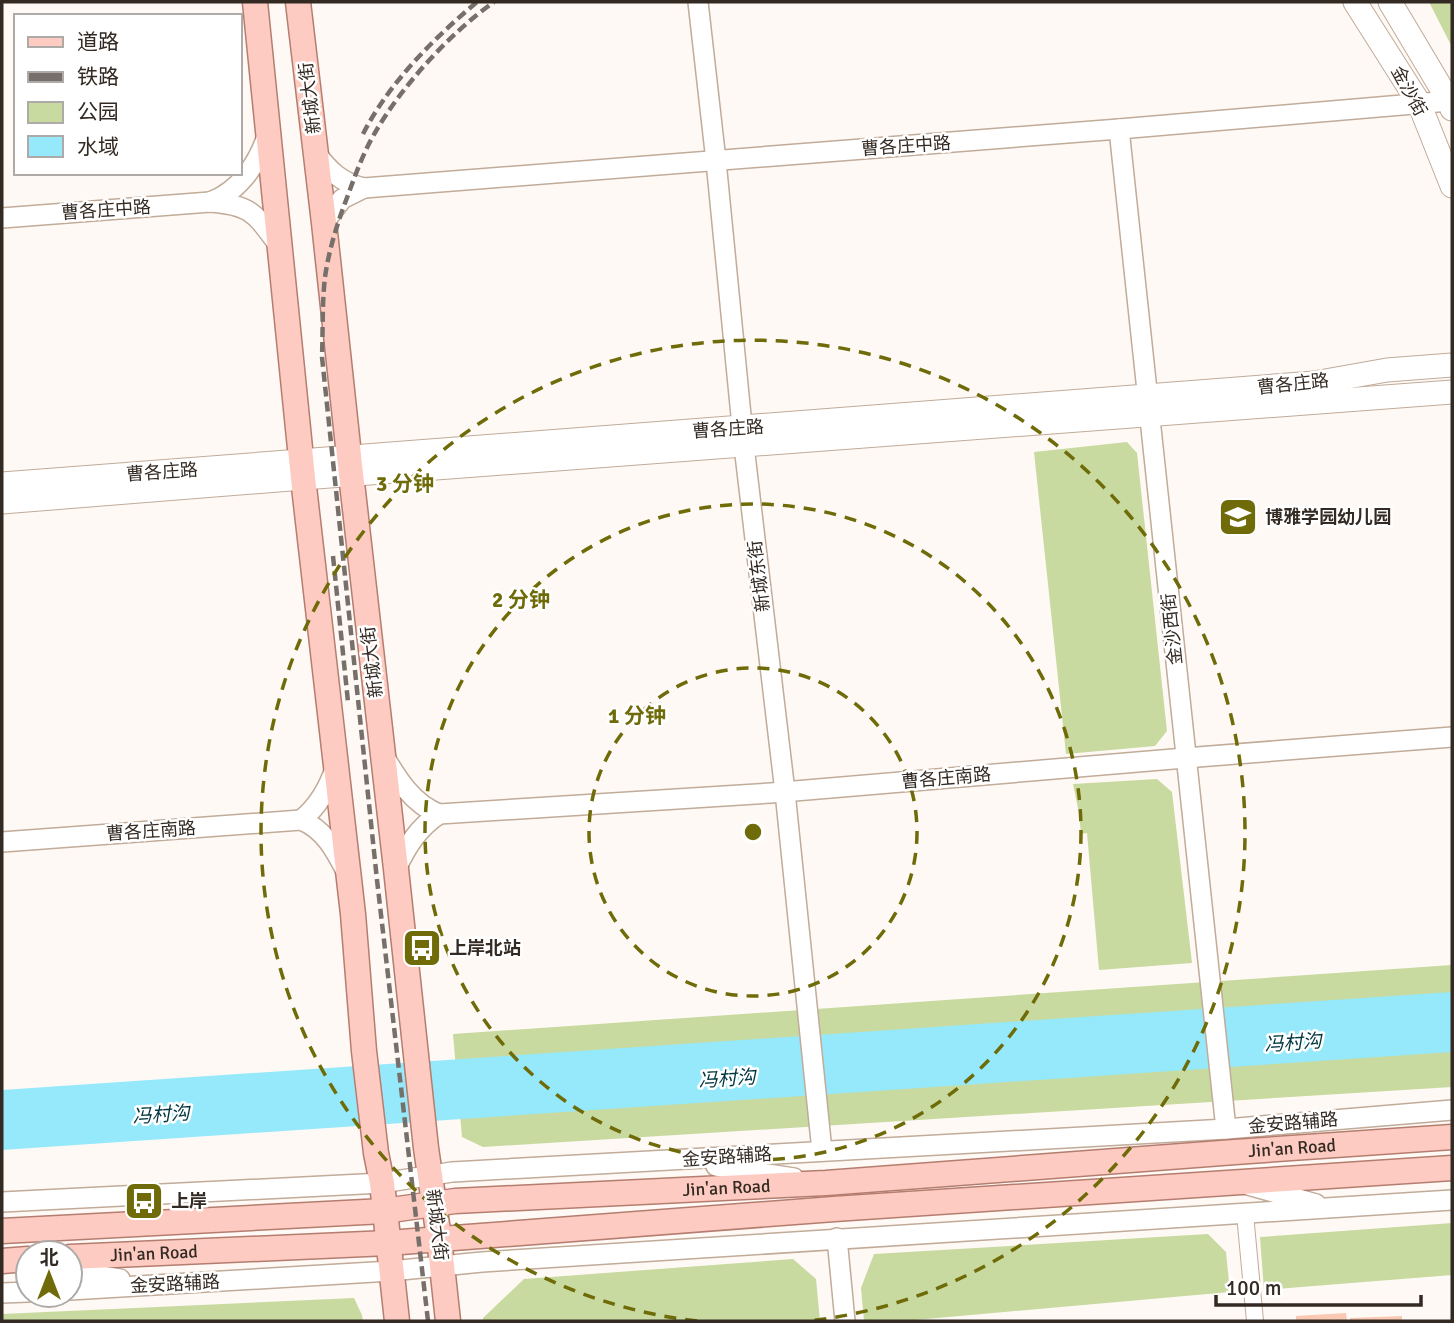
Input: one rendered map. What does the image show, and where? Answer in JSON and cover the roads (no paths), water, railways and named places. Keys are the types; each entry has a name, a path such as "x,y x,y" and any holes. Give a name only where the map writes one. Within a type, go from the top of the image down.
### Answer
{"main road":[{"path":"256,2 302,470 349,876 364,1051 397,1321"},
{"name":"新城大街","path":"298,2 426,1148 448,1321"},
{"name":"金沙街","path":"1355,2 1419,103 1452,186"},
{"name":"金沙街","path":"1390,2 1451,105"},
{"name":"曹各庄路","path":"1148,405 1314,383 1387,370 1452,365"},
{"name":"曹各庄路","path":"2,502 302,470 1148,405 1452,392"},
{"name":"曹各庄路","path":"2,484 302,470"},
{"name":"Jin'an Road","path":"2,1231 384,1211 434,1204 826,1183 1452,1138"},
{"name":"Jin'an Road","path":"84,1256 388,1242 1452,1168"}],"street":[{"name":"新城东街","path":"698,2 822,1151"},
{"name":"曹各庄中路","path":"324,223 342,199 364,188 1419,103 1451,105"},
{"name":"金沙西街","path":"1119,129 1226,1129"},
{"path":"210,202 220,198 244,177 262,151 268,131"},
{"path":"316,153 326,166 349,185 364,188"},
{"name":"曹各庄中路","path":"2,218 210,202 242,206 256,216 280,247"},
{"name":"曹各庄南路","path":"439,814 785,792 1452,737"},
{"path":"383,755 412,796 429,810 439,814"},
{"path":"300,820 314,808 324,793 336,765"},
{"path":"396,869 415,835 439,814"},
{"path":"300,820 310,823 323,834 349,876"},
{"name":"曹各庄南路","path":"2,842 300,820"},
{"name":"金安路辅路","path":"2,1202 382,1183 452,1172 1226,1129 1452,1110"},
{"path":"679,1160 826,1183"},
{"path":"1237,1182 1329,1208"},
{"name":"金安路辅路","path":"84,1289 391,1271 442,1265 837,1238 1452,1200"},
{"path":"1245,1214 1255,1321"},
{"path":"837,1238 845,1321"},
{"path":"84,1273 159,1285"}],"water":[{"name":"冯村沟","path":"1452,992 1452,1052 2,1150 2,1090"}],"railway":[{"path":"363,134 386,97 413,63 477,2"},
{"path":"428,1321 377,880 322,357 323,297 337,225 360,162 376,131 413,78 461,28 494,2"},
{"path":"333,556 348,702"}],"place":[{"name":"博雅学园幼儿园","path":"1238,517"},
{"name":"上岸北站","path":"422,948"},
{"name":"上岸","path":"144,1201"}]}
